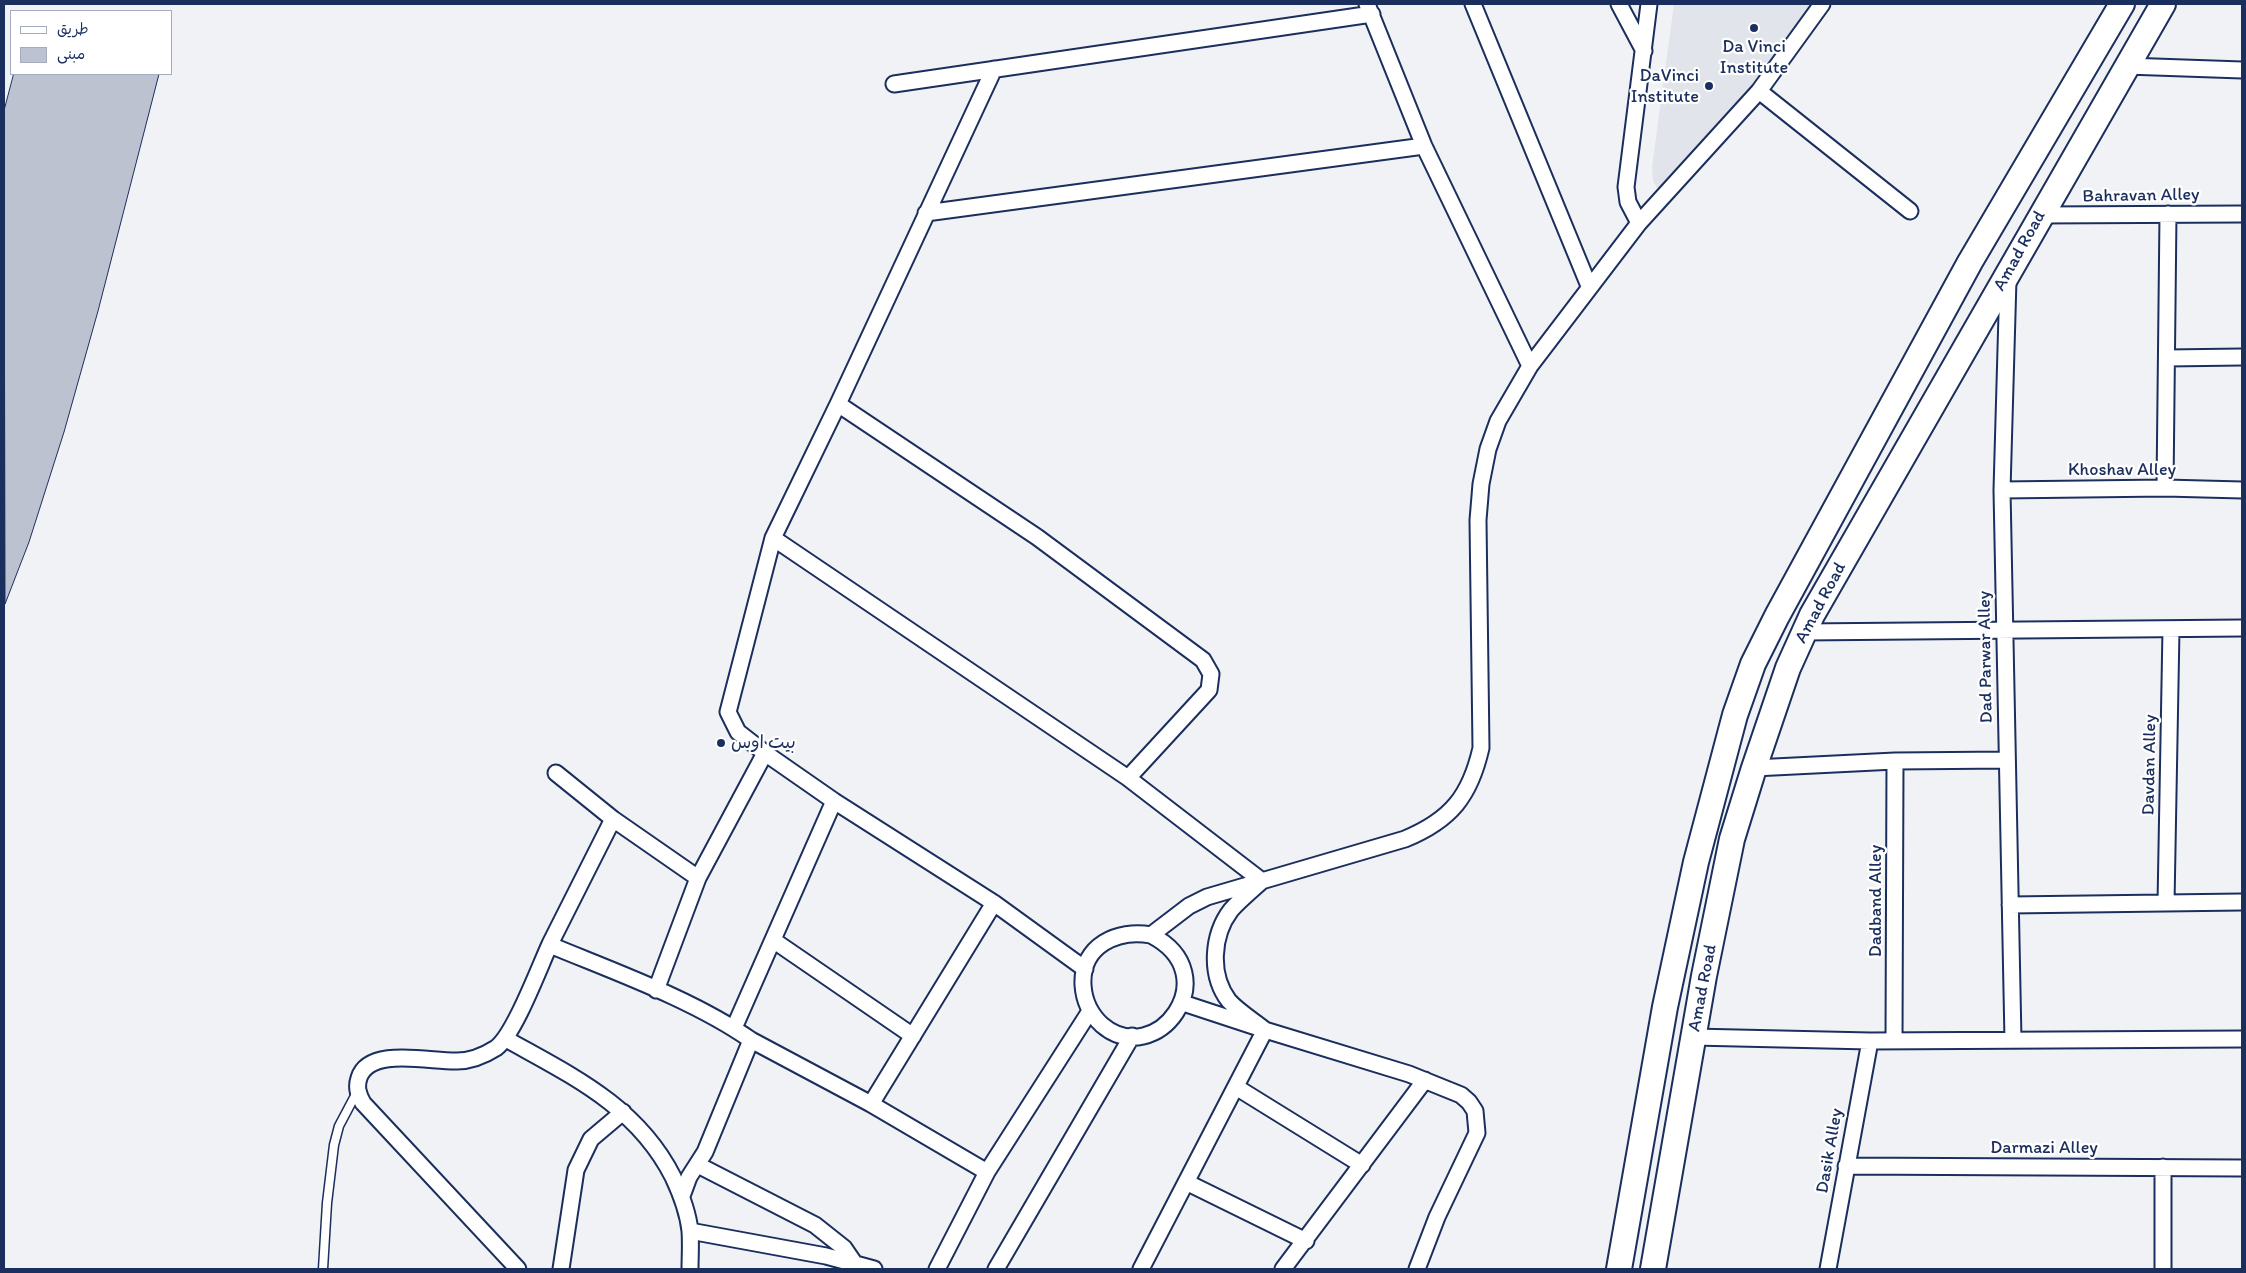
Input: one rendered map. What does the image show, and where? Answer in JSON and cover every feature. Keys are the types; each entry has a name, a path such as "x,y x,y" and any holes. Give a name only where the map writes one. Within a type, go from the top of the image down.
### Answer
{"main road":[{"name":"Amad Road","path":"1621,1260 1684,910 1735,715 1753,664 1776,616 1970,262 2122,4"},
{"name":"Amad Road","path":"1654,1263 1693,1037 1732,839 1754,768 1803,632 2040,215 2163,4"},
{"path":"1621,1260 1654,1263"}],"street":[{"path":"1473,4 1590,286"},
{"path":"1619,4 1644,51"},
{"path":"1639,223 1628,202 1626,187 1649,4"},
{"path":"1152,935 1189,906 1207,897 1405,839 1428,829 1448,814 1465,795 1476,773 1481,748 1478,557 1481,484 1488,449 1498,421 1530,366 1590,286 1639,223 1758,91 1822,4"},
{"path":"894,84 1369,9 1424,146 1530,366"},
{"path":"2126,66 2242,70"},
{"path":"994,69 838,404 773,538 728,712 738,732 765,752 834,801 994,904 1085,969"},
{"path":"1758,91 1910,211"},
{"path":"926,213 1424,146"},
{"path":"2165,488 2168,214"},
{"name":"Bahravan Alley","path":"2040,215 2242,214"},
{"name":"Dad Parwar Alley","path":"2008,273 2002,490 2013,1040"},
{"path":"2167,358 2242,357"},
{"path":"838,404 1037,537 1204,660 1211,674 1209,690 1128,778"},
{"name":"Khoshav Alley","path":"2002,490 2165,488 2242,490"},
{"path":"773,538 1128,778 1262,881"},
{"path":"1803,632 2242,628"},
{"name":"Davdan Alley","path":"2166,903 2172,629"},
{"path":"656,990 698,878 765,752"},
{"path":"1754,768 1895,761 2007,760"},
{"name":"Dadband Alley","path":"1894,1040 1895,761"},
{"path":"556,773 613,819 698,878"},
{"path":"734,1028 834,801"},
{"path":"518,1269 362,1103 357,1092 361,1073 369,1063 382,1059 458,1061 484,1054 506,1040 550,945 613,819"},
{"path":"1262,881 1232,910 1222,927 1216,945 1216,965 1220,984 1230,1001 1265,1030"},
{"path":"2010,905 2242,902"},
{"path":"871,1104 994,904"},
{"path":"1124,933 1152,935 1174,951 1181,962 1186,982 1182,1003 1174,1017 1162,1028 1148,1034 1132,1036 1116,1033 1106,1028 1090,1011 1084,998 1083,983 1085,969 1091,957 1100,946 1111,938 1124,933"},
{"path":"772,940 913,1036"},
{"path":"550,945 656,990 734,1028 751,1040 871,1104 987,1172"},
{"path":"1182,1003 1425,1080 1461,1095 1469,1102 1475,1112 1477,1133 1437,1217 1417,1269"},
{"path":"937,1269 987,1172 1090,1011"},
{"path":"1141,1269 1265,1030"},
{"path":"996,1269 1132,1036"},
{"path":"1693,1037 1870,1041 2242,1039"},
{"path":"506,1040 600,1093 623,1112 652,1144 666,1165 682,1196 690,1231 690,1269"},
{"path":"682,1196 689,1177 698,1165 751,1040"},
{"name":"Dasik Alley","path":"1828,1269 1870,1041"},
{"path":"1283,1269 1306,1241 1425,1080"},
{"path":"1236,1087 1362,1165"},
{"path":"560,1269 576,1170 591,1139 623,1112"},
{"path":"698,1165 815,1225 844,1248 855,1264"},
{"name":"Darmazi Alley","path":"1846,1166 2242,1168"},
{"path":"2163,1168 2163,1269"},
{"path":"1186,1182 1306,1241"},
{"path":"690,1231 826,1256 874,1269"}],"lane":[{"path":"323,1269 327,1203 334,1146 339,1126 357,1092"}],"shaded area":[{"name":"DaVinci Institute","path":"1674,4 1820,4 1664,200 1653,181 1652,167"}],"building":[{"path":"14,75 159,75 98,311 64,432 29,542 5,604 4,111"}],"place":[{"name":"Da Vinci Institute","path":"1754,28"},
{"name":"DaVinci Institute","path":"1709,86"},
{"name":"بيت اوس","path":"721,743"}]}
